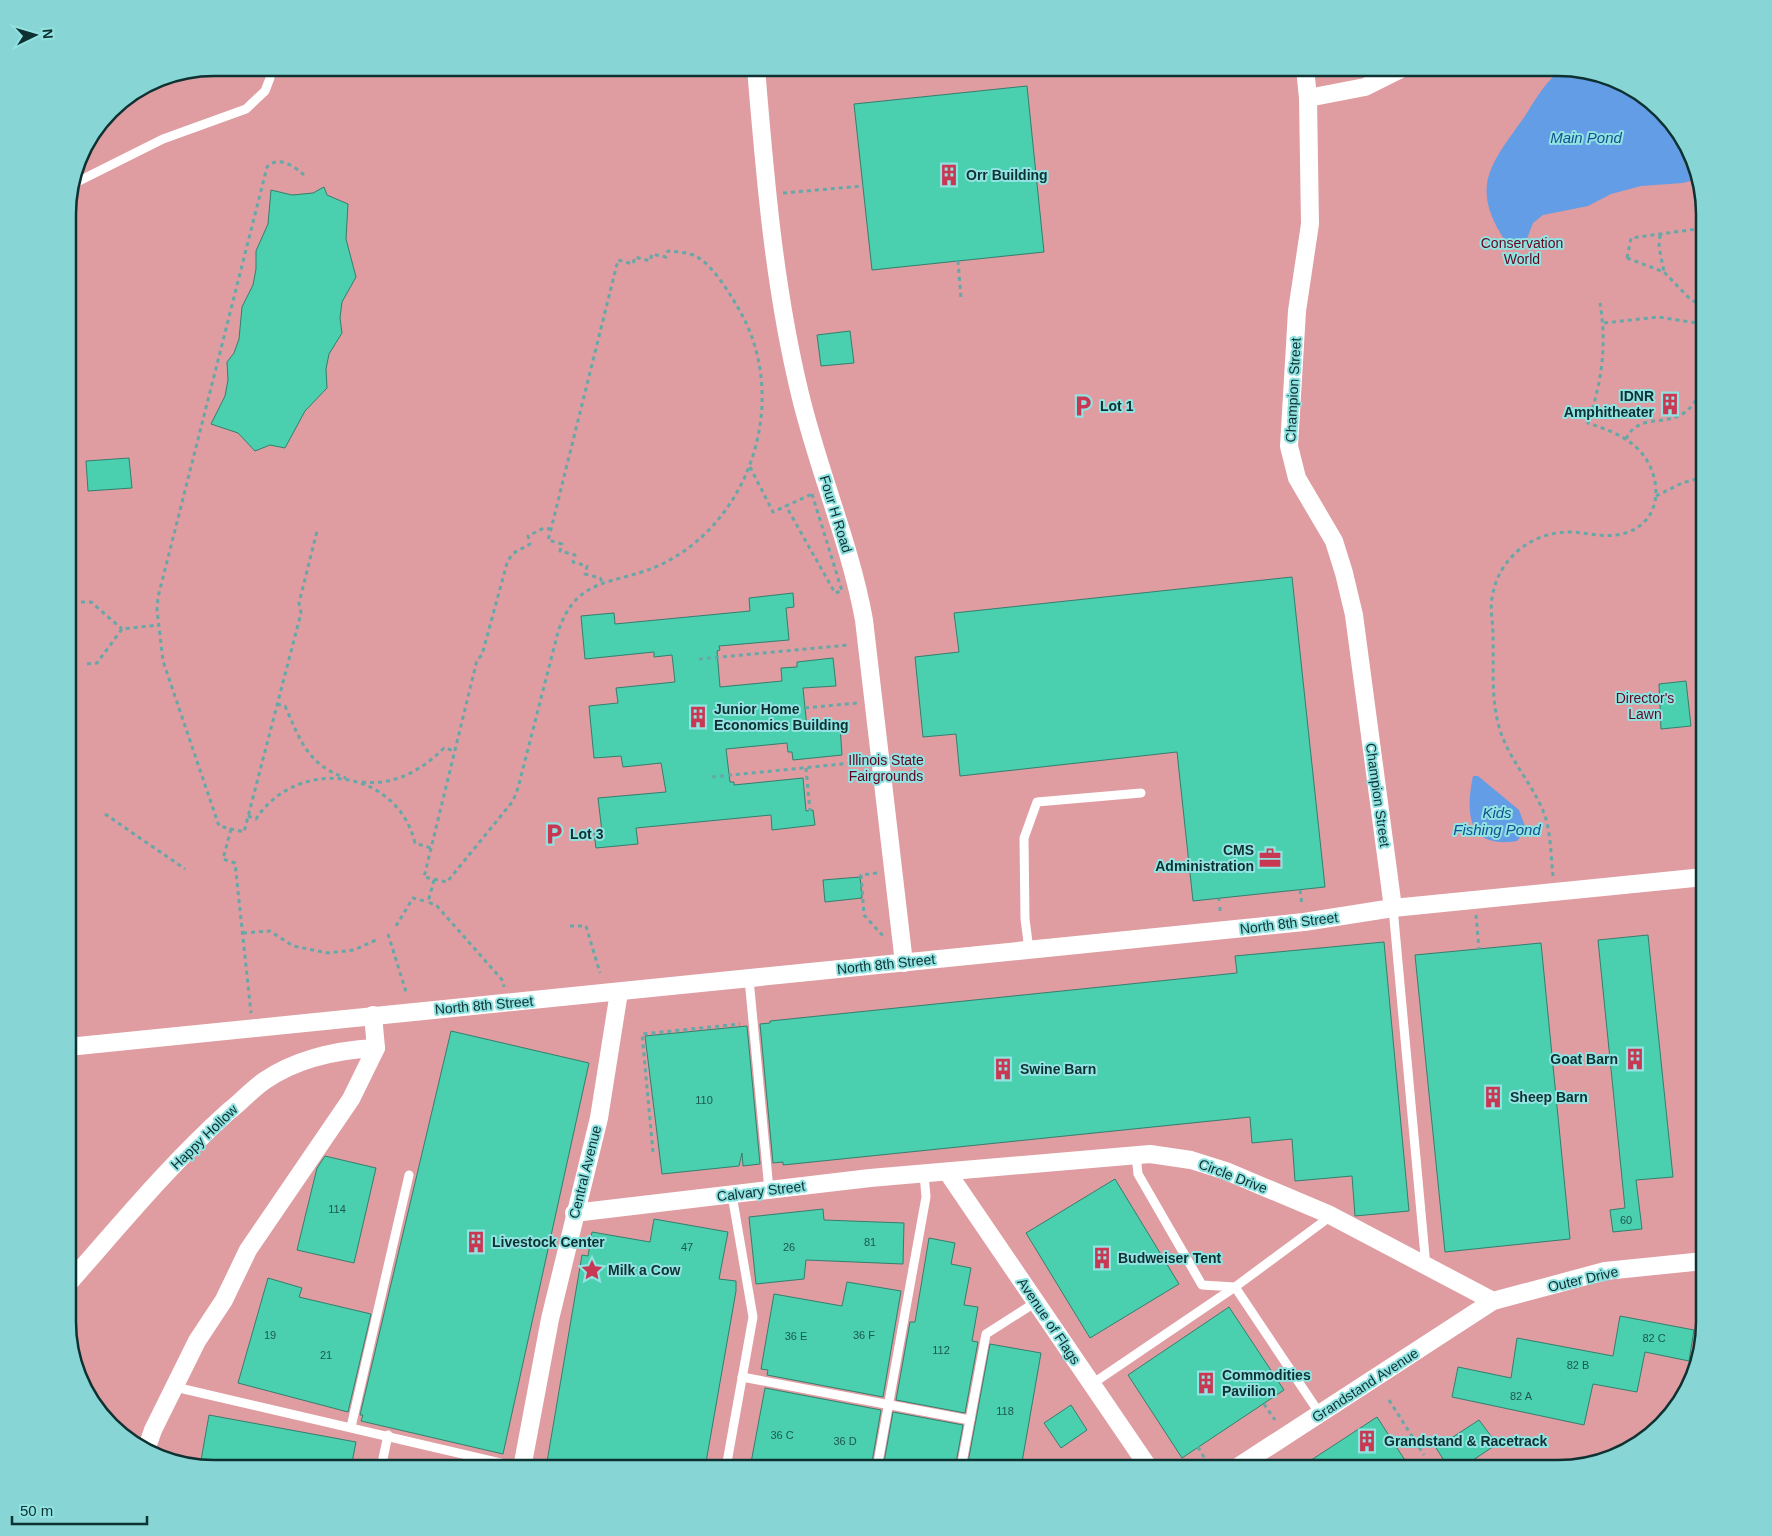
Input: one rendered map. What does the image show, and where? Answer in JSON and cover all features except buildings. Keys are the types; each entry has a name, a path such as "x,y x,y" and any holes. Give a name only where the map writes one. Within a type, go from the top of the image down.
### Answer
{"street":[{"name":"Champion Street","path":"1306,76 1308,98 1310,224 1297,311 1290,446 1297,478 1334,541 1354,615 1394,908"},
{"path":"1308,98 1365,87 1387,76"},
{"name":"Four H Road","path":"757,77 778,284 800,395 858,586 867,640 904,963"},
{"name":"North 8th Street","path":"77,1046 1304,922 1394,908 1696,878"},
{"name":"Central Avenue","path":"524,1460 550,1319 574,1213 599,1118 619,992"},
{"path":"149,1442 196,1341 224,1300 248,1250 351,1100 376,1048 373,1015"},
{"name":"Happy Hollow","path":"77,1274 164,1174 212,1127 264,1081 299,1063 347,1050 376,1048"},
{"name":"Circle Drive","path":"948,1172 1150,1154 1191,1160 1226,1171 1331,1216 1493,1301"},
{"name":"Calvary Street","path":"574,1213 870,1178 948,1172"},
{"name":"Avenue of Flags","path":"948,1172 1144,1460"},
{"name":"Outer Drive","path":"1493,1301 1605,1271 1696,1262"},
{"name":"Grandstand Avenue","path":"1248,1460 1493,1301"}],"lane":[{"path":"81,180 163,139 246,109 265,92 270,77"},
{"path":"1029,950 1025,919 1024,838 1037,802 1141,793"},
{"path":"1394,908 1426,1267"},
{"path":"749,979 769,1190"},
{"path":"1136,1155 1138,1174 1202,1285 1235,1287"},
{"path":"878,1460 926,1197 924,1174"},
{"path":"351,1427 409,1175"},
{"path":"727,1460 753,1317 732,1195"},
{"path":"1092,1384 1235,1287 1331,1216"},
{"path":"1235,1287 1320,1414"},
{"path":"962,1460 986,1334 1036,1302"},
{"path":"742,1377 970,1420"},
{"path":"175,1387 488,1460"},
{"path":"383,1460 388,1436"}],"path":[{"path":"304,175 294,166 281,162 275,162 267,167 161,582 157,610 164,667 220,826 244,832 300,614 299,603 317,532"},
{"path":"782,193 863,186"},
{"path":"1696,229 1631,238 1627,258 1654,266 1664,272 1690,299 1696,302"},
{"path":"1660,235 1659,247 1664,272"},
{"path":"551,529 544,528 528,536 530,544 512,554 506,564 482,655 477,660 424,876 446,882 513,801 563,617 576,598 603,583 627,578 663,564 695,542 728,508 750,466 761,419 762,379 750,334 731,296 697,256 668,251 666,257 652,254 650,261 635,257 633,264 618,260 551,529 548,540 562,544 560,551 575,555 573,562 587,566 585,574 600,578 603,583"},
{"path":"958,261 962,299"},
{"path":"1555,892 1546,818 1508,750 1495,710 1492,612 1496,582 1508,560 1528,542 1556,533 1582,533 1599,536 1620,535 1632,531 1643,524 1655,507 1656,484 1646,458 1626,439 1588,423 1604,355 1604,323 1600,302"},
{"path":"1604,323 1658,316 1696,323"},
{"path":"1626,439 1630,430 1644,422 1673,419 1684,415 1696,399"},
{"path":"750,466 773,512 786,506 812,494 842,591 835,593 786,506"},
{"path":"1656,496 1682,483 1696,479"},
{"path":"81,602 91,602 122,629"},
{"path":"87,664 96,663 122,629 158,625"},
{"path":"698,659 840,647 856,643"},
{"path":"805,708 873,702"},
{"path":"277,704 285,706 294,731 308,753 328,769 380,793 394,806 410,828 414,844 431,848"},
{"path":"248,816 256,819 276,797 305,782 328,778 380,781 403,777 424,766 444,748 455,751"},
{"path":"712,777 862,762"},
{"path":"806,768 810,811"},
{"path":"105,814 185,869"},
{"path":"231,829 223,859 235,863 251,1015"},
{"path":"877,873 860,875 864,915 884,938"},
{"path":"428,902 434,880"},
{"path":"1300,890 1302,911"},
{"path":"396,926 413,898 437,906 503,981 504,990"},
{"path":"1474,900 1479,949"},
{"path":"570,926 586,926 600,973"},
{"path":"243,933 270,931 293,946 328,953 354,950 378,939"},
{"path":"388,934 408,998"},
{"path":"653,1152 642,1034 753,1023"},
{"path":"1390,1400 1424,1455"},
{"path":"1264,1404 1275,1420"},
{"path":"1198,1448 1206,1460"}],"green space":[{"name":"Illinois State Fairgrounds","path":"1557,76 1584,79 1610,87 1634,100 1649,111 1667,130 1681,153 1691,179 1696,215 1696,1321 1693,1348 1685,1374 1672,1398 1661,1413 1642,1431 1619,1445 1593,1455 1557,1460 215,1460 188,1457 162,1449 138,1436 123,1425 105,1406 91,1383 81,1357 77,1330 77,206 81,179 87,162 95,145 117,117 130,105 153,91 179,81 206,77"}],"water":[{"name":"Main Pond","path":"1557,76 1584,79 1602,84 1619,91 1649,111 1667,130 1677,145 1691,181 1641,186 1611,194 1588,206 1543,215 1533,223 1525,244 1506,242 1488,205 1487,190 1489,176 1494,162 1503,148 1552,78"},
{"name":"Kids Fishing Pond","path":"1473,776 1478,776 1519,810 1526,829 1517,841 1501,842 1488,840 1479,834 1470,816"}],"place":[{"name":"Orr Building","path":"949,175"},
{"name":"IDNR Amphitheater","path":"1670,404"},
{"name":"Lot 1","path":"1083,406"},
{"name":"Junior Home Economics Building","path":"698,717"},
{"name":"Lot 3","path":"554,834"},
{"name":"CMS Administration","path":"1270,858"},
{"name":"Goat Barn","path":"1635,1059"},
{"name":"Swine Barn","path":"1003,1069"},
{"name":"Sheep Barn","path":"1493,1097"},
{"name":"Livestock Center","path":"476,1242"},
{"name":"Budweiser Tent","path":"1102,1258"},
{"name":"Milk a Cow","path":"592,1270"},
{"name":"Commodities Pavilion","path":"1206,1383"},
{"name":"Grandstand & Racetrack","path":"1367,1441"}],"park label":[{"name":"Conservation World","path":"1522,252"},
{"name":"Director's Lawn","path":"1645,706"}]}
